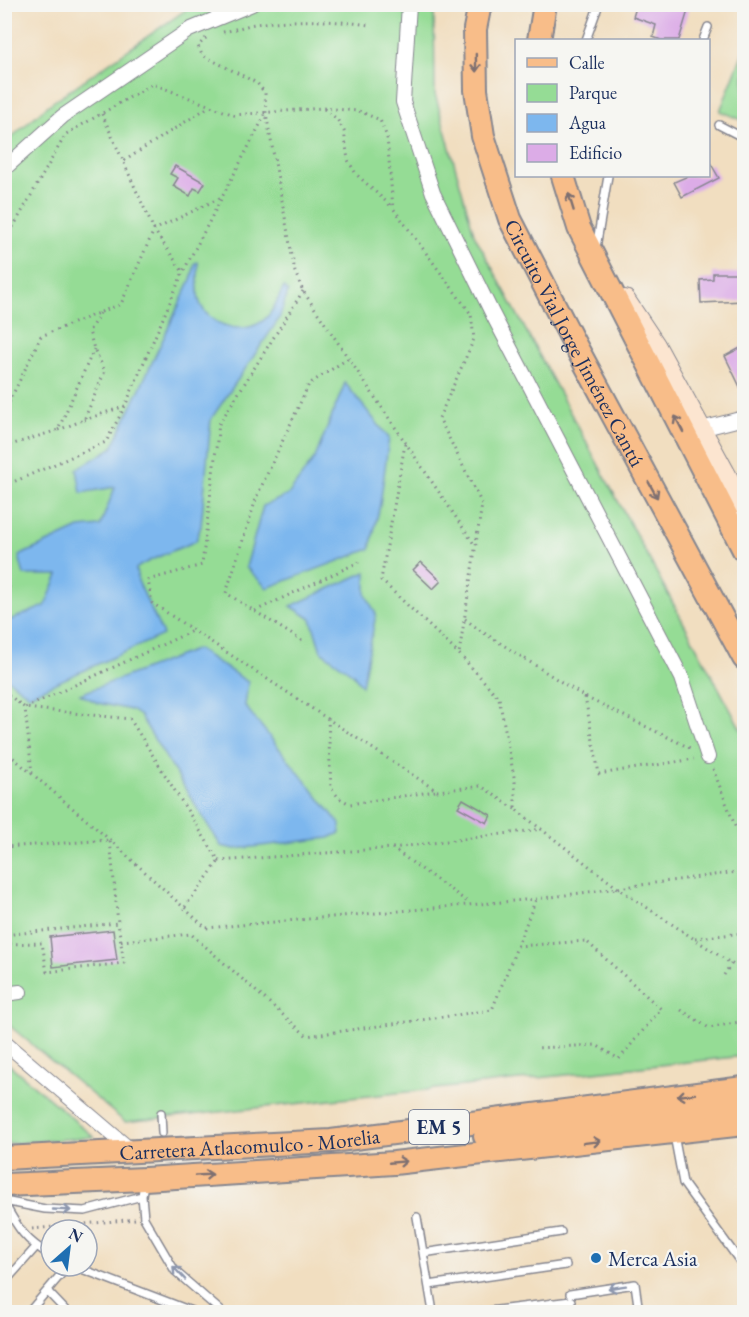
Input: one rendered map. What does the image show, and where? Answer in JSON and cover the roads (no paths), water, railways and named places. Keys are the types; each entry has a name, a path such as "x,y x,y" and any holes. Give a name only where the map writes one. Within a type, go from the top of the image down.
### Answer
{"main road":[{"name":"Circuito Vial Jorge Jiménez Cantú","path":"480,4 475,29 476,90 486,146 510,219 574,344 744,658"},
{"path":"539,39 545,4"},
{"path":"563,177 579,228 744,550"},
{"name":"Carretera Atlacomulco - Morelia","path":"4,1158 331,1141 744,1088"},
{"path":"331,1141 494,1136 740,1113"},
{"name":"Carretera Atlacomulco - Morelia","path":"4,1185 144,1187 394,1163 674,1132 740,1113"}],"street":[{"path":"4,169 63,116 189,30 252,4"},
{"path":"409,4 403,102 433,193 493,315 682,678 708,757"},
{"path":"579,228 655,345 744,508"},
{"path":"701,429 744,418"},
{"path":"4,994 20,992"},
{"path":"4,1042 132,1151"}],"lane":[{"path":"586,39 598,5"},
{"path":"703,39 708,27"},
{"path":"719,125 744,138"},
{"path":"596,253 608,177"},
{"path":"161,1113 162,1133"},
{"path":"674,1132 683,1184 744,1267"},
{"path":"4,1202 45,1209 86,1211 144,1187 144,1218 176,1270 222,1312"},
{"path":"4,1202 19,1230 39,1249"},
{"path":"417,1217 433,1312"},
{"path":"423,1253 561,1232"},
{"path":"4,1282 36,1247"},
{"path":"429,1285 566,1265"},
{"path":"99,1276 194,1312"},
{"path":"29,1312 59,1278"},
{"path":"481,1312 552,1303 634,1284 639,1312"},
{"path":"48,1292 67,1312"},
{"path":"543,1312 552,1303"}],"water":[{"path":"198,262 198,296 203,310 219,323 229,327 250,327 260,323 275,306 284,287 288,292 279,319 211,419 201,526 196,541 136,569 138,581 163,635 29,695 5,677 5,622 45,606 58,575 24,575 19,556 79,528 100,526 115,487 81,493 77,469 112,448 192,277 195,263"},
{"path":"345,383 389,438 380,505 370,549 267,588 246,567 263,506 288,495 315,458"},
{"path":"366,572 366,595 376,614 362,686 353,674 321,651 311,619 291,606"},
{"path":"197,649 248,682 245,706 340,824 340,833 329,838 235,849 221,846 140,716 131,710 98,703 80,694"}],"place":[{"name":"Merca Asia","path":"596,1258"}]}
